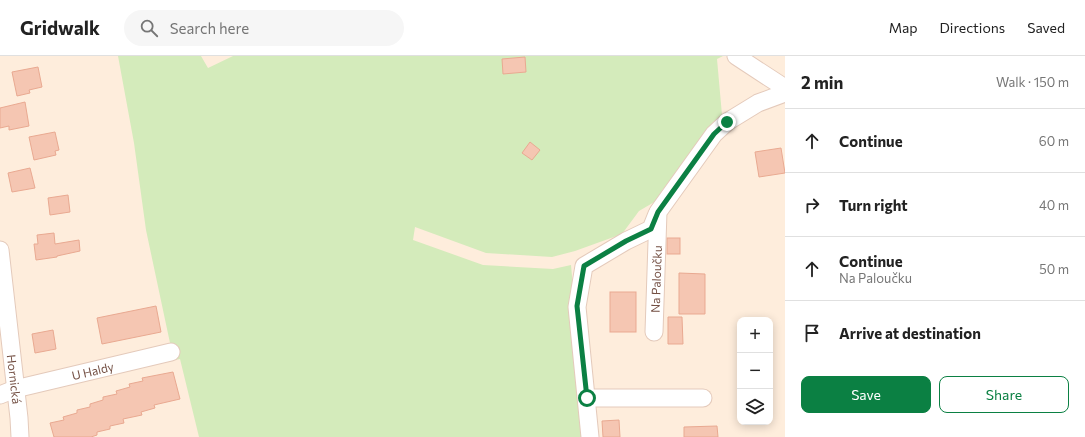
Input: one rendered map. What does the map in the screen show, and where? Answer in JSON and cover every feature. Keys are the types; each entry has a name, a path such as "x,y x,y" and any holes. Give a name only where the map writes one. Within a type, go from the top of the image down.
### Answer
{"street":[{"path":"736,56 785,88"},
{"path":"590,437 577,306 584,266 626,241 651,229 658,212 714,134 727,122 758,103 785,93"},
{"name":"Na Paloučku","path":"654,332 658,212"},
{"name":"Hornická","path":"0,250 7,392 19,418 20,437"},
{"name":"U Haldy","path":"7,392 171,352"},
{"path":"587,398 703,398"}],"green space":[{"path":"118,56 201,56 208,68 233,56 723,56 717,59 722,115 663,189 656,201 639,211 622,234 575,251 552,257 486,253 415,227 413,240 483,265 553,269 571,265 586,437 199,437 180,359 175,360 170,343 146,230 134,143"}],"building":[{"path":"525,57 526,72 503,74 502,59"},
{"path":"38,67 42,87 29,90 30,93 17,96 12,72"},
{"path":"25,102 29,126 9,130 9,126 0,128 0,108"},
{"path":"55,132 59,150 55,151 56,155 34,160 29,137"},
{"path":"530,142 540,150 532,160 522,153"},
{"path":"781,148 785,173 759,177 755,152"},
{"path":"30,168 35,188 12,192 8,173"},
{"path":"68,195 70,212 50,215 48,198"},
{"path":"54,233 55,244 79,240 80,251 57,257 36,260 34,244 38,244 37,235"},
{"path":"667,238 680,238 680,254 667,254"},
{"path":"679,273 705,274 705,314 679,314"},
{"path":"610,292 636,292 636,332 610,332"},
{"path":"156,306 161,332 102,344 97,318"},
{"path":"668,317 682,317 683,344 668,344"},
{"path":"53,330 56,349 35,353 32,334"},
{"path":"173,372 180,399 154,405 155,408 141,412 142,415 123,419 124,423 110,426 110,429 97,432 97,435 91,437 54,437 50,423 64,420 63,417 77,413 77,410 90,407 90,404 103,400 103,397 117,394 116,391 130,387 129,384 143,381 142,378"},
{"path":"619,420 620,437 603,437 602,421"},
{"path":"717,426 718,437 684,437 684,427"}],"route":[{"path":"587,398 577,306 584,266 626,241 651,229 658,212 714,134 727,122"}]}
